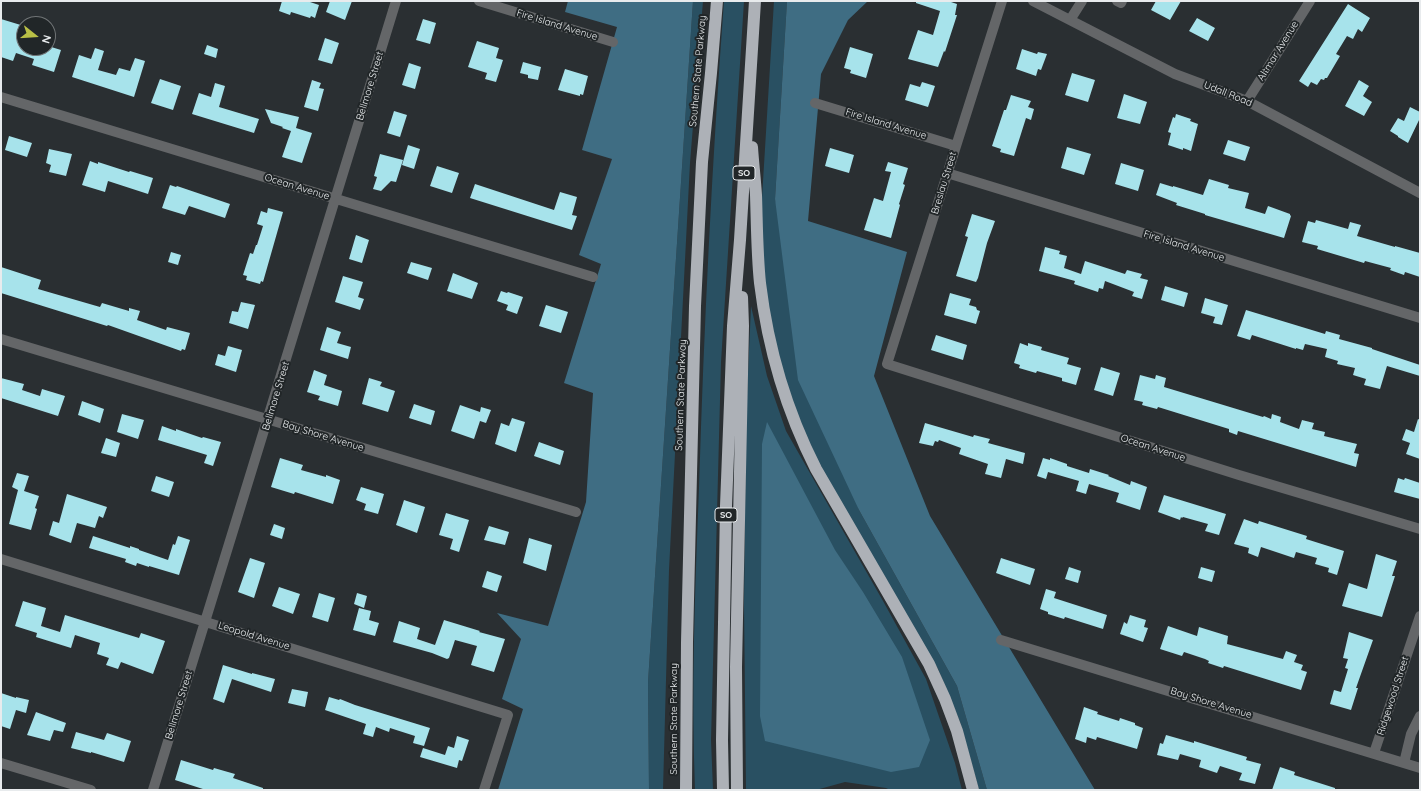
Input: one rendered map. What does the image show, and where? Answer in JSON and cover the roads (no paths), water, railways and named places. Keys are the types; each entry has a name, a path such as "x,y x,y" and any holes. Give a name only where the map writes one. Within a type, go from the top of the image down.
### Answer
{"highway":[{"name":"Southern State Parkway","path":"686,790 690,486 696,298 702,162 717,1"},
{"name":"SO","path":"723,790 722,708 728,454 733,326 755,1"},
{"path":"748,106 756,194 756,241 760,283 769,342 782,391 801,438 816,469 929,664 945,699 957,731 973,790"},
{"name":"SO","path":"737,790 736,674 742,326 740,240"},
{"path":"678,790 686,730"}],"street":[{"name":"Bellmore Street","path":"153,790 396,1"},
{"name":"Fire Island Avenue","path":"479,1 613,42"},
{"name":"Breslau Street","path":"887,364 1002,1"},
{"name":"Udall Road","path":"1033,1 1175,74 1247,101 1420,193"},
{"path":"1070,20 1082,1"},
{"path":"1117,1 1121,3 1122,1"},
{"name":"Altmar Avenue","path":"1247,101 1310,1"},
{"name":"Ocean Avenue","path":"1,97 593,276"},
{"name":"Fire Island Avenue","path":"815,103 956,146"},
{"name":"Fire Island Avenue","path":"948,173 1420,318"},
{"name":"Bay Shore Avenue","path":"1,339 576,512"},
{"name":"Ocean Avenue","path":"887,364 1239,475 1420,529"},
{"name":"Leopold Avenue","path":"1,559 508,714 484,790"},
{"name":"Ridgewood Street","path":"1374,753 1420,616"},
{"name":"Bay Shore Avenue","path":"1001,640 1420,768"},
{"path":"1404,763 1411,734 1420,716"},
{"path":"1,763 91,790"}]}
